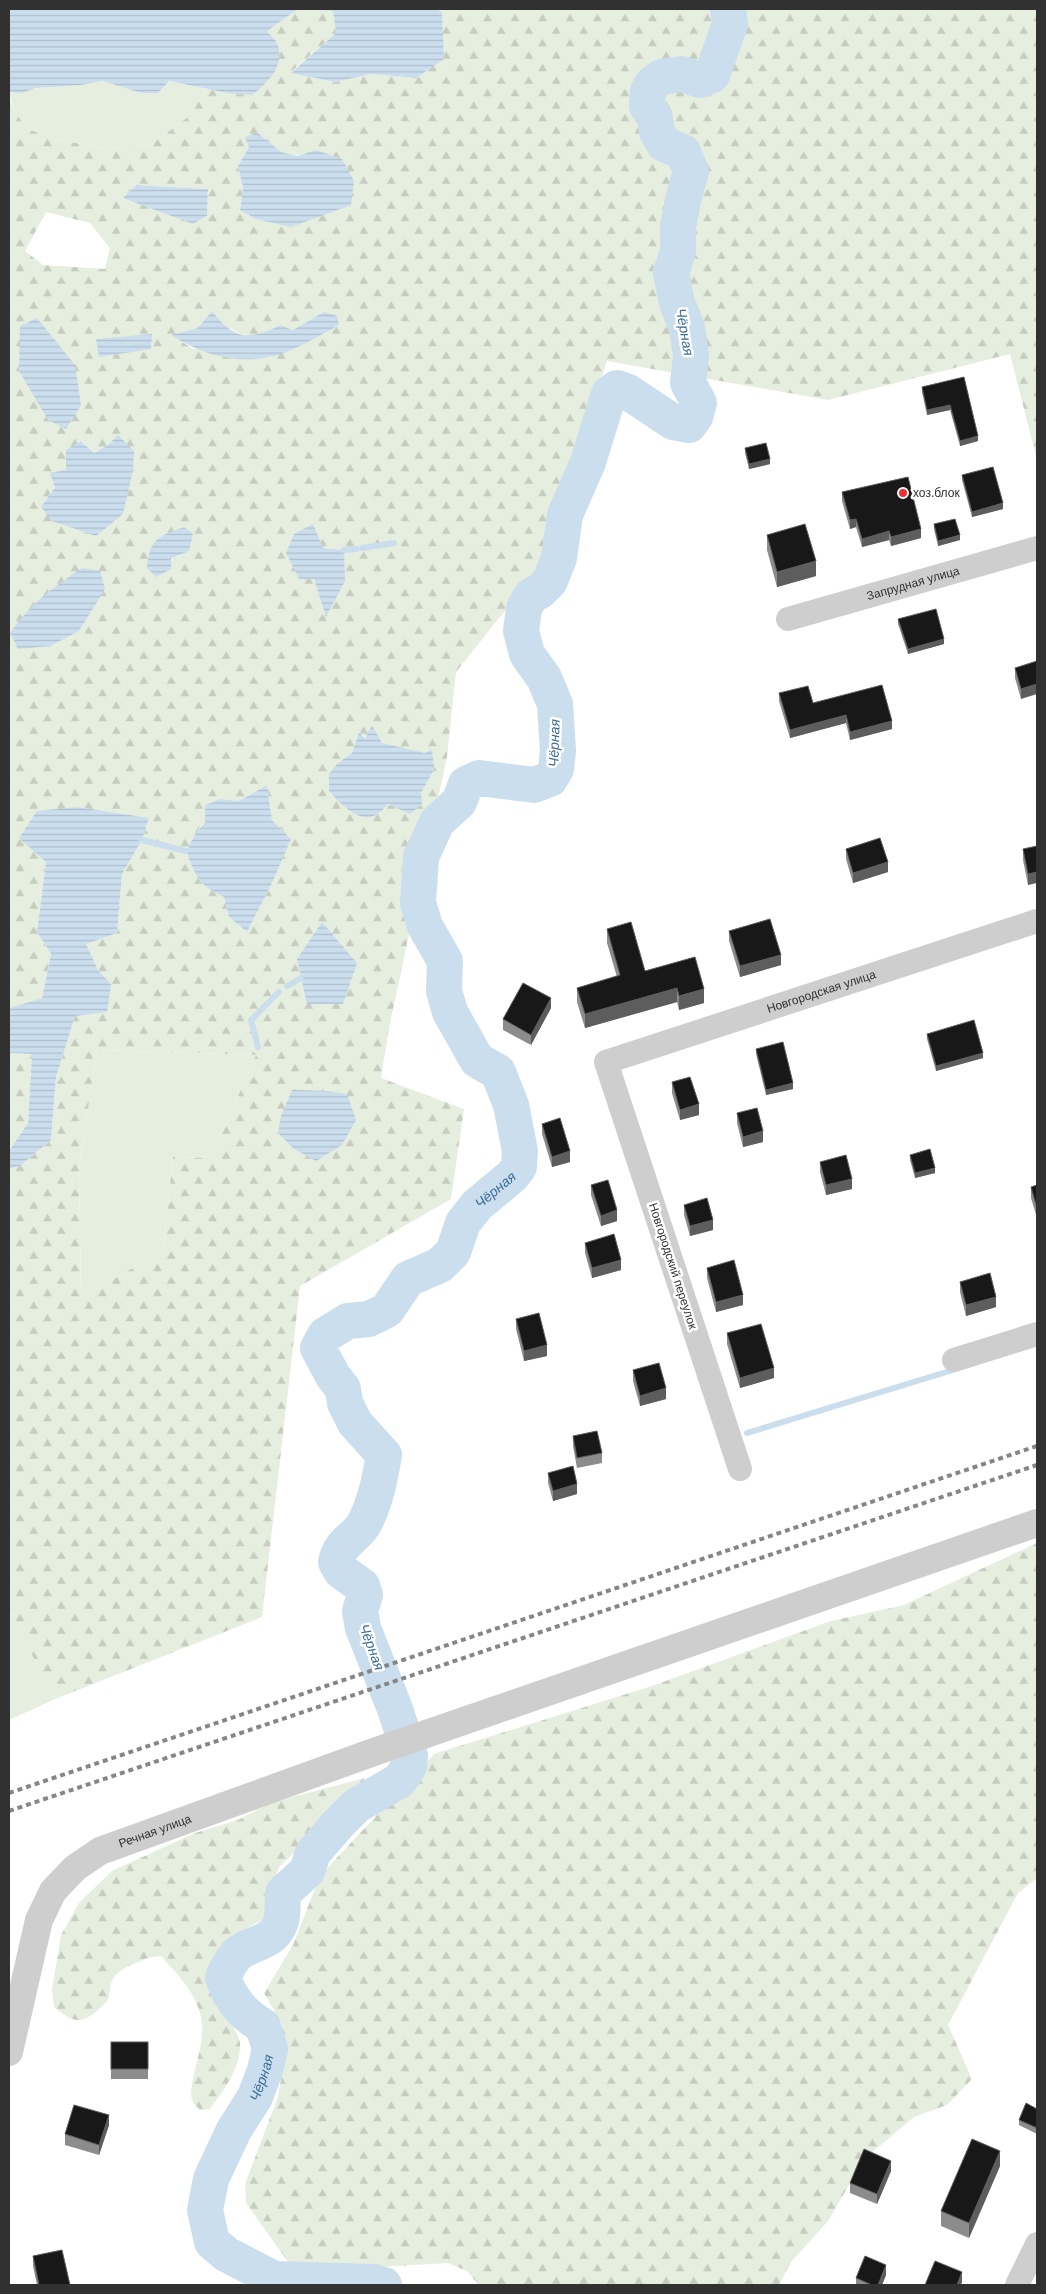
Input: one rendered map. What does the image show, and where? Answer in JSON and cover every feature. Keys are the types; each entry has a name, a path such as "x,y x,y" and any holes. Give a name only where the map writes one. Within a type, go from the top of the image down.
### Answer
{"street":[{"name":"Запрудная улица","path":"788,619 1037,548"},
{"name":"Новгородская улица","path":"606,1062 1037,921"},
{"name":"Новгородский переулок","path":"606,1062 740,1469"},
{"path":"954,1360 1037,1334"},
{"name":"Речная улица","path":"9,2052 39,1920 53,1891 75,1868 100,1851 424,1734 1037,1523"},
{"path":"1017,2285 1037,2244"}],"green space":[{"path":"298,9 333,11 336,33 291,72 335,82 371,74 416,78 443,59 442,12 436,9 1037,9 1037,460 1010,354 828,400 607,361 539,568 456,672 447,757 389,1028 381,1078 464,1109 451,1199 300,1286 262,1617 55,1699 9,1611 9,1169 20,1166 51,1140 56,1077 75,1015 111,984 98,970 86,944 117,933 122,874 142,840 149,818 78,807 46,862 37,932 51,954 42,998 12,1007 9,1011 9,97 14,110 27,129 56,139 106,149 152,144 188,117 207,89 227,93 266,31","holes":["258,133 284,154 297,155 316,150 240,210 243,188 238,166","136,185 208,189 207,216 123,198","46,212 90,223 110,248 105,269 43,265 25,251","223,325 239,333 252,336 264,333 280,325 293,330 193,349 172,335 198,328","20,326 75,365 21,346","82,441 94,453 108,445 41,507 66,470","323,548 344,550 326,616 314,579","148,551 189,551 171,560","359,732 381,743 425,753 434,770 410,813 388,804 375,815 347,808 329,791 338,763 352,753","267,785 272,820 290,838 272,883 247,932 229,917 224,897 203,884 196,874 186,851 196,833 221,799 239,801","97,1050 256,1055 211,1158 173,1157 163,1251 81,1297 79,1167"]},
{"path":"103,81 141,93 158,93 169,81 207,89 188,117 152,144 106,149 56,139 27,129 14,110 9,92"},
{"path":"97,1050 256,1055 211,1158 173,1157 163,1251 81,1297 79,1167"},
{"path":"9,1053 32,1054 28,1123 9,1151"},
{"path":"1037,1543 1037,1878 1018,1893 948,2025 972,2079 947,2105 914,2117 864,2159 828,2221 791,2262 779,2285 479,2285 467,2271 448,2263 360,2268 288,2262 246,2203 245,2184 278,2097 284,2061 282,2024 264,1993 293,1945 320,1876 434,1754 652,1686 831,1621 904,1605"},
{"path":"9,1611 55,1699 9,1720"},
{"path":"365,1778 353,1797 279,1867 263,1919 228,1942 212,1959 210,1965 212,1980 240,2041 240,2053 238,2062 225,2087 210,2109 200,2110 191,2097 201,2043 202,2023 200,2013 189,1989 161,1956 136,1963 118,1973 112,1981 106,2002 86,2018 76,2020 66,2016 54,2007 52,1990 61,1935 79,1903 112,1871 195,1833 238,1820 270,1803"}],"water":[{"path":"9,9 298,9 267,31 277,43 279,59 274,73 252,95 227,93 169,81 158,93 141,93 103,81 81,85 36,88 22,93 9,92"},
{"path":"298,9 436,9 442,12 444,59 416,78 371,74 335,82 291,73 336,33 333,11"},
{"path":"258,133 281,152 297,156 316,150 342,159 354,181 351,205 291,227 256,219 240,210 243,188 238,166 249,147 245,137"},
{"path":"136,185 208,189 207,216 193,224 123,198"},
{"path":"212,311 228,328 243,335 260,334 280,325 293,330 324,312 337,316 339,325 292,350 263,358 249,359 235,359 208,353 171,335 198,328"},
{"path":"37,318 75,365 81,405 66,429 48,420 19,371 20,326"},
{"path":"152,334 151,349 99,357 96,339"},
{"path":"118,435 134,451 133,470 123,514 96,536 52,521 41,507 55,487 50,473 66,470 66,450 81,441 94,453 108,445"},
{"path":"313,524 323,548 344,550 345,581 326,617 314,579 299,579 286,553 294,534"},
{"path":"184,527 193,534 189,551 171,559 171,569 156,577 147,568 153,545 161,537"},
{"path":"82,568 100,571 105,589 79,631 50,646 18,649 10,633 18,622 43,597"},
{"path":"372,725 382,743 425,753 432,749 434,770 421,793 422,804 410,814 388,804 376,815 363,817 350,811 329,791 329,774 338,763 352,753 359,732 365,738"},
{"path":"267,785 272,820 291,839 272,883 247,932 229,917 224,897 208,888 199,879 186,851 205,822 205,805 221,799 239,801"},
{"path":"78,807 149,818 142,840 122,874 117,933 86,944 98,970 111,984 107,1012 75,1016 56,1077 51,1140 20,1166 9,1169 9,1151 28,1123 32,1054 9,1053 9,1011 12,1007 42,998 51,954 37,932 46,862 19,838 37,811"},
{"path":"322,922 357,963 343,1004 307,1004 297,959"},
{"path":"292,1090 328,1091 347,1094 356,1120 342,1145 316,1161 294,1149 278,1133 281,1116"}],"building":[{"path":"964,377 978,436 960,441 950,405 927,410 922,387"},
{"path":"766,443 770,459 749,464 745,448"},
{"path":"993,467 1003,503 972,512 962,475"},
{"path":"908,477 921,529 891,537 889,531 862,539 856,519 850,520 842,492"},
{"path":"955,519 960,535 938,541 934,524"},
{"path":"805,524 816,561 777,572 767,535"},
{"path":"936,609 944,639 908,649 898,619"},
{"path":"1037,661 1037,684 1021,689 1015,668"},
{"path":"882,685 892,721 850,732 846,715 790,730 779,693 808,686 813,703"},
{"path":"880,838 888,862 853,873 846,849"},
{"path":"1037,846 1037,872 1028,874 1023,849"},
{"path":"770,919 781,955 740,966 729,931"},
{"path":"631,922 645,971 695,957 704,989 679,996 677,988 585,1014 577,988 620,975 607,929"},
{"path":"523,983 551,998 531,1035 503,1019"},
{"path":"974,1020 983,1053 936,1066 927,1034"},
{"path":"783,1042 793,1083 766,1090 756,1049"},
{"path":"690,1077 699,1104 680,1110 672,1082"},
{"path":"757,1108 763,1131 743,1137 737,1113"},
{"path":"560,1118 570,1151 552,1157 542,1124"},
{"path":"930,1149 935,1168 915,1173 910,1155"},
{"path":"846,1155 852,1179 826,1185 820,1162"},
{"path":"608,1180 617,1210 601,1216 591,1185"},
{"path":"1037,1185 1037,1208 1031,1187"},
{"path":"707,1198 713,1220 690,1226 684,1205"},
{"path":"614,1234 621,1260 592,1268 585,1243"},
{"path":"734,1260 743,1295 716,1302 707,1268"},
{"path":"990,1273 996,1297 966,1305 960,1282"},
{"path":"539,1313 547,1345 524,1351 516,1319"},
{"path":"761,1324 774,1368 740,1378 727,1333"},
{"path":"659,1363 666,1388 640,1396 633,1370"},
{"path":"597,1431 602,1453 577,1458 573,1436"},
{"path":"573,1466 577,1484 553,1491 548,1473"},
{"path":"111,2042 148,2042 148,2069 111,2069"},
{"path":"1026,2103 1037,2109 1037,2128 1019,2120"},
{"path":"74,2105 109,2115 99,2145 65,2134"},
{"path":"972,2139 1000,2151 969,2223 941,2211"},
{"path":"864,2149 891,2161 877,2194 850,2183"},
{"path":"62,2250 70,2285 39,2285 33,2256"},
{"path":"865,2256 886,2265 878,2285 872,2285 856,2278"},
{"path":"935,2261 962,2272 957,2285 925,2285"}],"waterway":[{"name":"Чёрная","path":"384,2285 374,2282 274,2279 226,2254 212,2242 205,2210 211,2179 234,2130 255,2097 270,2049 263,2026 249,2017 238,2006 229,1992 223,1977 239,1952 269,1938 277,1930 282,1917 283,1893 307,1871 313,1853 339,1823 356,1806 400,1780 409,1766 410,1755 395,1709 363,1628 360,1611 365,1595 362,1586 341,1571 336,1562 341,1549 358,1532 369,1514 377,1489 384,1455 355,1423 345,1403 343,1389 333,1376 318,1348 325,1335 348,1321 369,1319 387,1310 408,1279 440,1265 453,1252 463,1223 477,1205 512,1176 519,1167 520,1151 511,1105 498,1072 477,1060 450,1012 444,991 445,961 425,926 418,903 421,857 437,822 459,802 466,784 479,778 534,785 550,779 556,769 558,751 555,704 544,678 527,654 521,631 524,608 531,596 540,591 550,581 559,558 565,515 588,462 609,394 617,388 628,392 673,422 689,425 695,417 699,403 688,383 691,355 687,328 677,303 671,273 678,251 678,227 691,171 683,152 664,144 657,132 655,118 647,106 648,91 653,83 661,77 682,74 700,80 712,75 730,24 728,9"},
{"path":"362,548 394,543"},
{"path":"344,550 356,549"},
{"path":"142,840 186,851"},
{"path":"287,986 301,978"},
{"path":"258,1047 251,1020 279,992"},
{"path":"747,1433 953,1370"}],"railway":[{"path":"9,1793 1037,1446"},
{"path":"9,1811 1037,1465"}],"place":[{"name":"хоз.блок","path":"903,493"}]}
